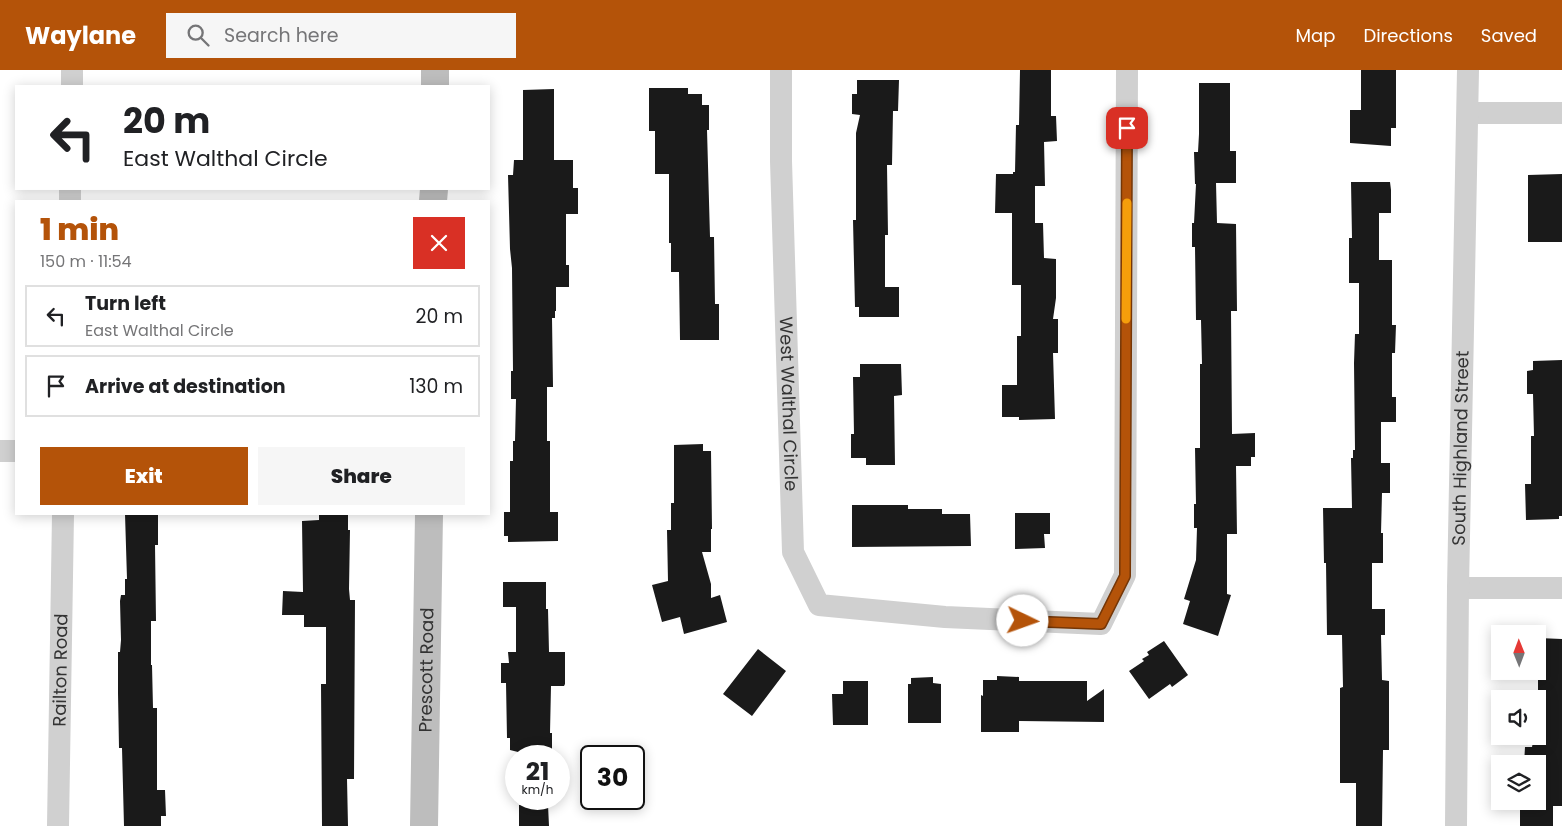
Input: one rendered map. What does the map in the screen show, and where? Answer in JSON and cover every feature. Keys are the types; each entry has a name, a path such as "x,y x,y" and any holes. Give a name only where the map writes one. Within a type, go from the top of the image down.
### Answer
{"main road":[{"path":"435,70 435,85"},
{"name":"Prescott Road","path":"424,826 429,515"}],"street":[{"path":"72,70 72,85"},
{"name":"West Walthal Circle","path":"781,70 781,161 793,552 819,605 945,617 1101,624 1125,576 1127,70"},
{"name":"South Highland Street","path":"1456,826 1458,588 1468,70"},
{"path":"1468,113 1562,113"},
{"path":"0,451 15,451"},
{"name":"Railton Road","path":"58,826 63,515"},
{"path":"1458,588 1562,588"}],"building":[{"path":"1020,70 1051,70 1051,116 1056,116 1057,141 1044,142 1045,186 1035,186 1035,223 1043,223 1044,258 1056,259 1056,298 1053,319 1058,319 1058,353 1053,353 1055,419 1019,420 1019,417 1002,417 1002,385 1017,385 1017,336 1021,336 1021,285 1012,285 1012,213 995,213 996,174 1013,174 1015,172 1016,125 1019,125"},
{"path":"1361,70 1396,70 1396,128 1391,128 1391,146 1350,143 1350,110 1361,110"},
{"path":"857,80 899,80 898,111 893,111 892,165 887,165 888,235 885,235 885,287 899,287 899,317 859,317 859,307 855,307 853,220 856,220 856,133 860,115 852,114 852,94 857,94"},
{"path":"1199,83 1230,83 1230,151 1236,151 1236,183 1216,183 1217,223 1236,224 1237,311 1231,311 1232,434 1255,433 1255,457 1251,457 1251,466 1236,466 1237,534 1227,534 1227,594 1231,595 1218,636 1183,624 1190,601 1184,599 1196,560 1197,528 1194,528 1194,504 1196,504 1195,448 1200,448 1201,320 1196,320 1195,247 1192,247 1192,223 1194,223 1196,184 1194,152 1198,152 1199,134"},
{"path":"649,88 688,88 688,94 702,94 702,105 709,105 709,130 707,130 710,237 714,237 715,304 719,304 719,340 680,340 679,272 671,272 671,243 669,243 669,174 655,174 655,131 649,131"},
{"path":"554,89 554,160 573,160 573,188 578,188 578,214 566,214 566,265 569,265 569,287 556,287 556,311 555,318 552,318 553,387 547,387 547,441 550,441 550,512 558,512 558,541 508,542 508,536 504,536 504,512 510,512 510,461 513,461 513,441 515,441 516,399 511,399 511,371 513,371 512,268 508,175 513,175 514,160 523,160 523,90"},
{"path":"1562,174 1562,242 1528,242 1528,175"},
{"path":"1351,182 1390,182 1391,190 1391,213 1379,213 1379,260 1392,260 1392,325 1396,325 1395,353 1392,353 1392,397 1396,397 1396,422 1381,422 1381,463 1390,463 1390,493 1382,493 1381,533 1383,533 1383,563 1372,563 1372,609 1385,609 1385,635 1381,635 1382,680 1389,681 1389,750 1383,750 1382,826 1356,826 1356,783 1340,783 1340,688 1343,687 1342,635 1327,635 1323,508 1352,508 1351,458 1353,458 1353,450 1355,450 1354,363 1355,334 1359,334 1359,283 1349,283 1349,238 1352,238"},
{"path":"1562,360 1562,516 1559,516 1559,519 1526,520 1525,484 1531,484 1531,436 1534,436 1533,394 1527,394 1527,371 1533,370 1533,361"},
{"path":"860,364 901,364 902,395 894,396 895,465 866,465 866,458 851,458 851,434 854,434 853,377 860,377"},
{"path":"703,444 703,451 711,451 712,529 711,552 702,552 711,584 711,598 720,595 727,622 684,634 680,617 662,622 652,585 668,581 667,530 671,530 671,503 674,503 674,445"},
{"path":"852,505 908,505 908,509 942,509 942,514 970,514 971,546 852,547"},
{"path":"1015,513 1050,513 1050,534 1044,534 1045,548 1015,549"},
{"path":"125,515 158,515 158,545 155,545 156,621 151,621 151,665 153,708 157,708 157,790 165,790 166,816 161,816 161,826 124,826 122,748 119,748 118,652 120,652 121,640 120,601 121,595 125,595 125,579 127,579"},
{"path":"319,515 348,515 348,530 350,530 349,589 350,600 355,600 354,779 347,779 348,826 322,826 321,684 326,684 326,627 304,627 304,615 282,615 283,591 303,592 302,521 319,520"},
{"path":"503,582 546,582 549,652 565,652 565,684 564,686 551,686 550,733 552,733 552,745 510,745 510,738 507,738 506,683 501,683 501,663 509,663 508,652 516,652 516,607 503,607"},
{"path":"1546,638 1562,639 1562,806 1553,806 1553,826 1520,826 1520,810 1546,810 1546,755 1525,755 1525,747 1546,745 1546,690 1538,690 1538,680 1546,680"},
{"path":"1164,641 1188,675 1172,687 1170,684 1149,699 1129,671 1144,661 1142,659 1149,655 1147,652"},
{"path":"758,649 786,671 752,716 723,694"},
{"path":"997,676 1019,677 1019,681 1087,681 1087,701 1104,689 1104,722 1019,721 1019,732 981,732 983,680 997,680"},
{"path":"933,677 933,683 941,684 941,723 908,723 908,684 911,684 911,678"},
{"path":"843,681 868,681 868,725 833,725 832,694 843,694"},
{"path":"519,810 548,810 549,826 519,826"}],"slow traffic":[{"path":"1126,319 1127,203"}],"route":[{"path":"1023,621 1101,624 1125,576 1127,128"}]}
